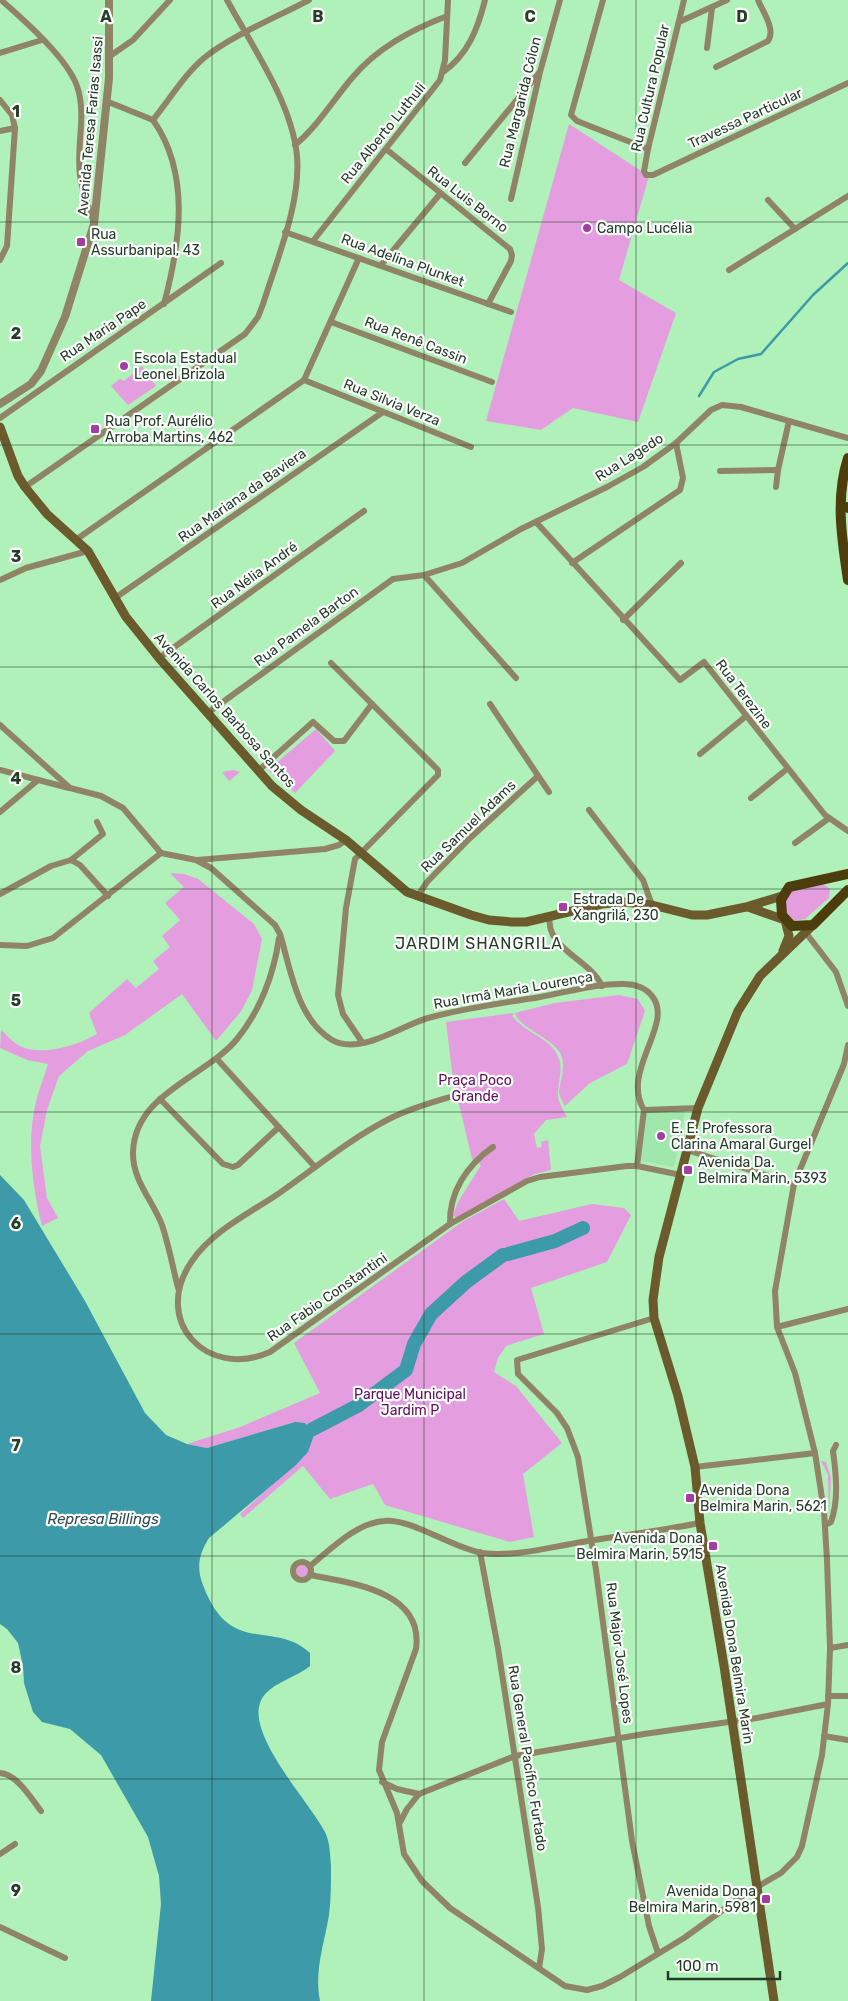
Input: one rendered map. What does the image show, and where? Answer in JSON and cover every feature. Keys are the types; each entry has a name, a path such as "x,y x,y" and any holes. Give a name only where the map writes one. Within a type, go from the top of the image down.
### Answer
{"main road":[{"name":"Avenida Carlos Barbosa Santos","path":"0,427 2,442 25,487 47,514 77,539 88,551 136,630 209,712 258,771 285,798 346,840 396,883 417,896 489,920 526,922 602,904 624,902 652,905 692,916 746,907 782,896"},
{"path":"848,458 841,487 846,508 848,578"},
{"path":"782,896 793,885 828,880 848,874"},
{"path":"828,880 838,890 837,902"},
{"name":"Avenida Dona Belmira Marin","path":"774,2001 700,1523 694,1467 678,1396 654,1318 653,1300 659,1257 698,1108 738,1012 750,989 781,954 848,890"},
{"name":"Avenida Dona Belmira Marin","path":"781,954 789,936 780,910 782,896"},
{"name":"Avenida Carlos Barbosa Santos","path":"746,907 785,920"},
{"path":"785,920 792,926 809,929"}],"street":[{"path":"1,0 61,59 78,88 81,114 80,174 94,224"},
{"name":"Avenida Teresa Farias Isassi","path":"0,404 21,392 37,378 65,317 94,224 110,56 110,0"},
{"path":"110,56 133,40 170,0"},
{"path":"25,487 245,334 258,317 264,304 285,232 296,184 296,145 283,105 227,0"},
{"path":"153,120 193,68 205,58 309,0"},
{"name":"Rua Alberto Luthuli","path":"313,241 432,92 443,72 448,0"},
{"path":"443,72 456,62 471,42 485,0"},
{"name":"Rua Margarida Cólon","path":"511,199 513,182 540,72 560,0"},
{"path":"602,0 571,115 576,121 648,149"},
{"name":"Rua Cultura Popular","path":"652,175 644,174 648,149 684,0"},
{"path":"679,22 727,0"},
{"path":"716,67 768,42 771,37 771,30 758,0"},
{"path":"707,48 712,8"},
{"path":"296,145 351,78 375,54 409,33 448,16"},
{"path":"0,53 42,40"},
{"path":"465,163 540,72"},
{"name":"Travessa Particular","path":"652,175 848,83"},
{"path":"0,100 12,115 15,128 7,246 0,260"},
{"path":"106,101 153,120 175,170 179,210 177,255 164,304"},
{"path":"0,131 15,128"},
{"name":"Rua Luis Borno","path":"386,150 510,249 511,261 488,304"},
{"path":"380,266 440,194"},
{"path":"729,270 848,196"},
{"path":"768,200 795,229"},
{"name":"Rua Adelina Plunket","path":"285,232 512,312"},
{"path":"77,539 304,380 359,258"},
{"name":"Rua Maria Pape","path":"0,418 222,263"},
{"name":"Rua Renê Cassin","path":"331,322 492,382"},
{"path":"37,378 48,383"},
{"name":"Rua Silvia Verza","path":"304,380 471,447"},
{"name":"Rua Lagedo","path":"424,575 462,563 536,522 643,467 676,443 711,410 722,405 741,407 848,438"},
{"name":"Rua Mariana da Baviera","path":"115,598 383,412"},
{"path":"776,487 789,421"},
{"path":"572,563 676,494 684,484 676,443"},
{"path":"720,471 778,470"},
{"name":"Rua Nélia André","path":"159,658 364,511"},
{"name":"Rua Terezine","path":"536,522 623,620 680,680 704,662 828,819 848,831"},
{"path":"0,580 26,568 88,551"},
{"path":"623,620 681,563"},
{"path":"424,575 516,678"},
{"name":"Rua Pamela Barton","path":"209,712 383,585 403,576 424,575"},
{"path":"331,663 438,770 438,775 355,859 351,877 338,995 343,1014 362,1042"},
{"path":"258,771 313,722 334,741 345,740 372,704"},
{"path":"490,704 549,792"},
{"path":"700,754 745,716"},
{"path":"0,726 70,788"},
{"path":"750,798 787,769"},
{"path":"0,770 113,801 123,808 162,853 61,933 43,943 20,947 0,945"},
{"name":"Rua Samuel Adams","path":"417,896 450,858 538,776"},
{"path":"0,812 38,780"},
{"path":"589,810 642,880 652,905"},
{"path":"795,843 828,819"},
{"path":"0,894 51,866 71,860 103,834 97,822"},
{"path":"196,860 325,849 339,845 346,840"},
{"name":"Rua Irmã Maria Lourença","path":"162,853 196,860 222,876 270,919 280,934 303,1007 317,1027 338,1043 349,1045 390,1035 436,1016 602,986 635,985 647,991 656,1004 657,1020 637,1082 637,1095 644,1110"},
{"path":"71,860 80,865 108,896"},
{"path":"550,916 550,928 555,938 592,972 602,986"},
{"path":"809,929 836,972 848,1006"},
{"name":"Rua Fabio Constantini","path":"280,934 268,982 259,1006 238,1038 217,1059 160,1099 149,1110 137,1131 133,1160 141,1184 162,1224 178,1289 183,1324 196,1347 225,1359 237,1360 254,1358 270,1352 450,1224 514,1186 534,1178 602,1168 637,1166 682,1175"},
{"path":"310,1575 382,1592 404,1608 413,1625 417,1637 416,1649 380,1751 379,1770 399,1824 404,1854 414,1871 435,1895 464,1918 565,1986 587,1990 607,1984 684,1938 745,1894 790,1866 802,1846 824,1736 828,1704 830,1648 825,1525 816,1453 795,1373 777,1327 774,1311 777,1271 794,1184 844,1064 848,1046"},
{"path":"217,1059 316,1167"},
{"path":"178,1289 192,1261 220,1232 349,1143 393,1117 460,1094"},
{"path":"160,1099 223,1164 229,1167 238,1165 279,1128"},
{"path":"637,1166 644,1110 698,1108"},
{"path":"450,1224 452,1201 458,1188 477,1158 493,1147"},
{"path":"687,1150 794,1184"},
{"path":"777,1327 848,1309"},
{"name":"Rua Major José Lopes","path":"654,1318 517,1360 518,1374 557,1413 573,1442 592,1540 637,1868 650,1932 658,1953"},
{"path":"825,1525 831,1522 833,1515 836,1479 833,1451 836,1445"},
{"path":"694,1467 816,1453"},
{"path":"310,1566 353,1533 383,1520 394,1521 480,1552 518,1552 657,1532 700,1523"},
{"name":"Rua General Pacífico Furtado","path":"480,1552 515,1756 541,1933 542,1949 539,1968"},
{"path":"299,1562 305,1562 310,1566 310,1575 306,1579 300,1580 295,1577 294,1566 299,1562"},
{"path":"830,1648 848,1645"},
{"path":"828,1696 848,1696"},
{"path":"399,1824 407,1809 419,1794 515,1756 828,1704"},
{"path":"824,1736 848,1740"},
{"path":"0,1772 9,1775 18,1783 41,1811"},
{"path":"382,1782 397,1789 419,1794"},
{"path":"0,1854 15,1844"},
{"path":"0,1927 65,1958"}],"shaded area":[{"name":"E. E. Professora Clarina Amaral Gurgel","path":"645,1110 685,1111 674,1167 640,1161"}],"green space":[{"name":"Campo Lucélia","path":"569,124 649,176 619,280 676,313 638,422 573,408 541,430 486,421"},
{"path":"142,366 156,386 128,405 111,386 120,379 124,381"},
{"path":"316,729 335,751 295,793 268,770"},
{"path":"233,770 240,772 229,781 222,772"},
{"path":"170,873 184,874 198,879 254,924 262,939 252,990 242,1010 216,1041 182,994 125,1035 88,1051 59,1076 47,1110 40,1146 47,1198 58,1218 42,1226 35,1195 31,1146 34,1113 48,1064 27,1060 0,1048 1,1030 19,1046 40,1050 61,1048 81,1042 97,1034 89,1013 127,979 136,988 159,969 153,961 170,947 162,936 180,920 165,903 184,887"},
{"path":"819,884 825,885 830,889 829,898 805,919 792,921 784,916 787,891"},
{"path":"619,995 638,999 645,1011 627,1064 590,1083 565,1106 559,1092 563,1068 560,1053 550,1042 522,1023 515,1013 555,1003"},
{"name":"Praça Poco Grande","path":"514,1013 512,1016 516,1021 552,1047 556,1053 561,1070 558,1098 567,1117 546,1120 534,1134 537,1148 542,1147 541,1142 548,1140 551,1170 535,1174 456,1218 453,1215 458,1202 481,1165 472,1159 453,1079 446,1022"},
{"name":"Parque Municipal Jardim P","path":"504,1199 519,1221 592,1204 624,1208 631,1215 607,1262 531,1288 544,1334 506,1346 498,1358 494,1372 516,1386 562,1443 523,1474 534,1537 510,1542 385,1505 373,1484 330,1499 303,1466 243,1518 240,1514 308,1452 295,1422 207,1448 187,1444 240,1427 320,1393 294,1343 462,1222"},
{"path":"821,1461 826,1462 831,1478 829,1515 828,1475"},
{"path":"304,1565 307,1566 307,1576 300,1577 297,1576 296,1569 297,1566"}],"water":[{"name":"Represa Billings","path":"0,1175 24,1200 85,1301 145,1413 166,1435 187,1444 207,1448 295,1422 305,1423 314,1435 308,1452 296,1465 209,1538 201,1555 199,1566 203,1585 214,1607 226,1622 239,1630 281,1638 296,1643 310,1653 310,1666 275,1686 263,1696 260,1703 259,1717 263,1733 271,1751 325,1832 329,1844 331,1897 320,1958 318,1990 320,2001 151,2001 161,1904 159,1876 148,1837 101,1755 70,1729 42,1722 33,1712 24,1683 23,1666 18,1643 7,1629 0,1624"}],"waterway":[{"path":"699,396 714,372 738,359 761,354 813,295 848,263"},
{"path":"508,1254 555,1241 583,1228"},
{"path":"311,1430 359,1405 406,1370 414,1344 431,1314 466,1282 503,1255"}],"place":[{"name":"Campo Lucélia","path":"587,228"},
{"name":"Rua Assurbanipal, 43","path":"81,242"},
{"name":"Escola Estadual Leonel Brizola","path":"124,366"},
{"name":"Rua Prof. Aurélio Arroba Martins, 462","path":"95,429"},
{"name":"Estrada De Xangrilá, 230","path":"563,907"},
{"name":"E. E. Professora Clarina Amaral Gurgel","path":"661,1136"},
{"name":"Avenida Da. Belmira Marin, 5393","path":"688,1170"},
{"name":"Avenida Dona Belmira Marin, 5621","path":"690,1498"},
{"name":"Avenida Dona Belmira Marin, 5915","path":"713,1546"},
{"name":"Avenida Dona Belmira Marin, 5981","path":"766,1899"}],"district":[{"name":"JARDIM SHANGRILA","path":"479,943"}]}
